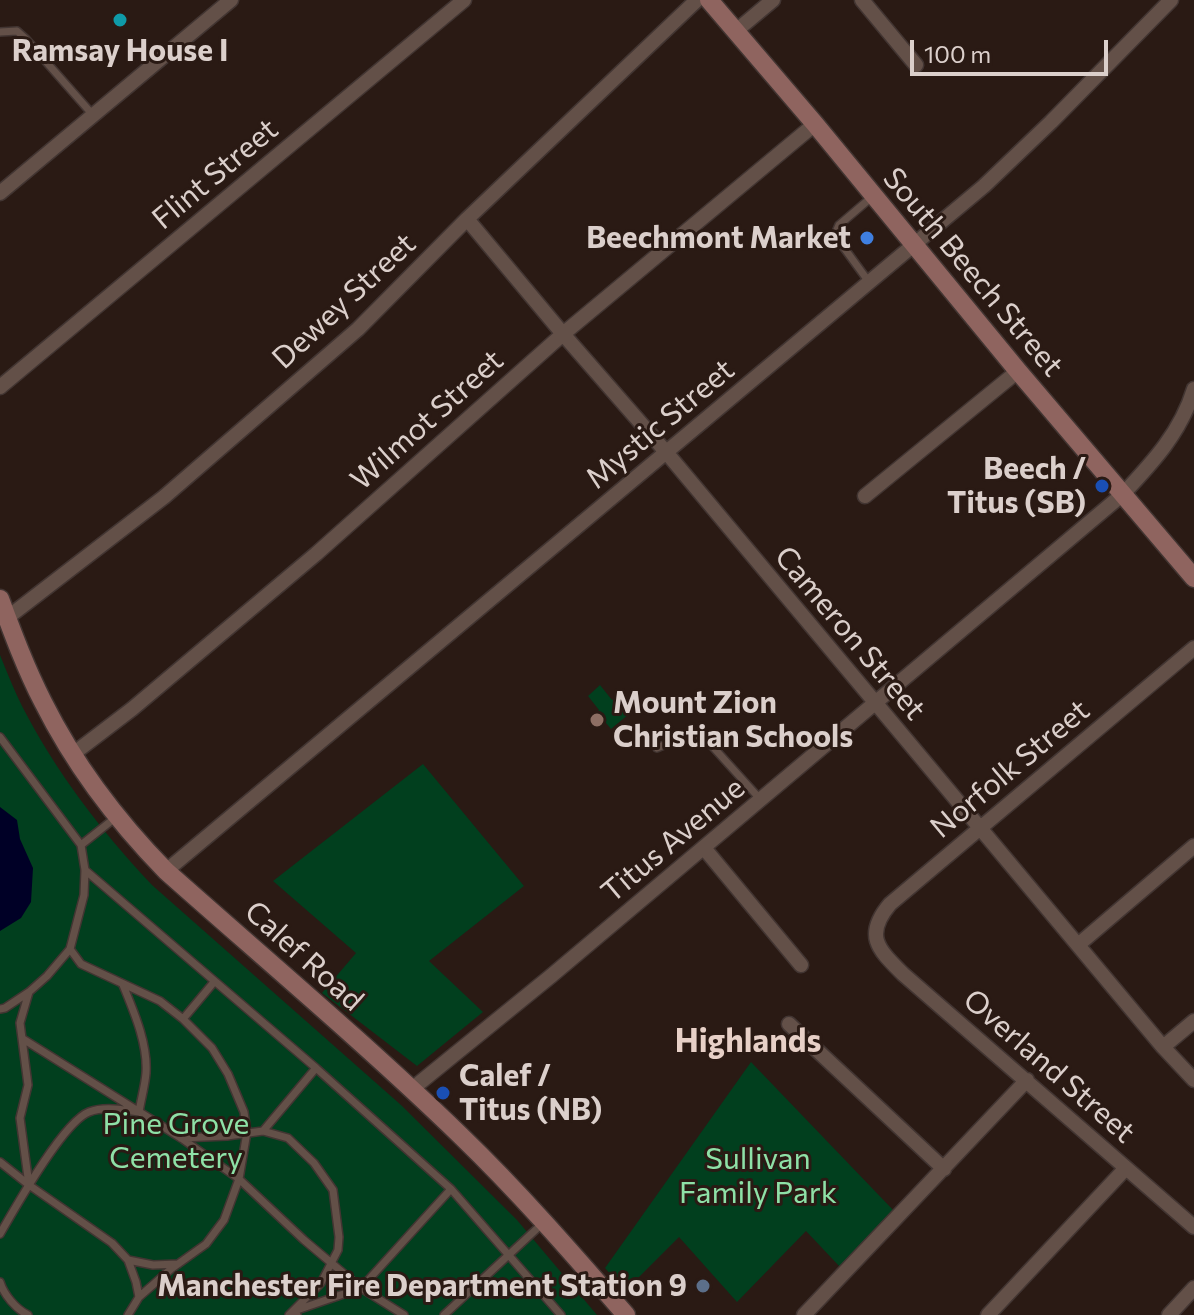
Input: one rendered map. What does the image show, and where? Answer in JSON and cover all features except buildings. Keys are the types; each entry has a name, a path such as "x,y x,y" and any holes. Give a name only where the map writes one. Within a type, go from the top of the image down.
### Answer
{"main road":[{"name":"South Beech Street","path":"709,0 1194,578"},
{"name":"Calef Road","path":"0,599 43,702 73,754 140,844 166,871 412,1089 471,1146 544,1221 626,1315"}],"street":[{"path":"0,193 231,0"},
{"name":"Flint Street","path":"0,387 464,0"},
{"name":"Dewey Street","path":"7,618 164,497 358,329 467,219 697,0"},
{"path":"736,31 773,0"},
{"path":"862,0 916,65"},
{"name":"Mystic Street","path":"166,871 984,186 1171,0"},
{"name":"Wilmot Street","path":"73,754 132,709 316,554 563,334 815,124"},
{"name":"Cameron Street","path":"467,219 1194,1080"},
{"path":"865,496 1018,371"},
{"name":"Titus Avenue","path":"412,1089 487,1030 1123,494 1172,437 1194,389"},
{"name":"Norfolk Street","path":"876,940 880,916 890,904 1194,648"},
{"path":"1078,945 1194,846"},
{"path":"704,848 801,965"},
{"name":"Overland Street","path":"876,940 881,951 903,974 1194,1227"},
{"path":"1163,1047 1194,1021"},
{"path":"789,1024 944,1169"},
{"path":"804,1315 1027,1080"},
{"path":"988,1315 1126,1168"},
{"path":"1169,1315 1194,1288"}],"lane":[{"path":"0,32 17,31 26,39 93,115"},
{"path":"869,282 839,241 836,232 839,225 873,196"},
{"path":"657,748 693,733 704,737 761,800"},
{"path":"0,737 81,845 85,870 84,895 70,949 29,992 0,1009"},
{"path":"81,845 117,816"},
{"path":"85,870 316,1068 451,1189 561,1315"},
{"path":"70,949 81,964 160,1001 183,1019 212,1048 228,1074 244,1112 247,1132 239,1179 224,1220 206,1244 139,1297 128,1315"},
{"path":"183,1019 214,982"},
{"path":"123,985 144,1051 146,1071 139,1112"},
{"path":"29,992 20,1023 28,1085 20,1118 29,1185"},
{"path":"23,1039 181,1138 239,1179 361,1288 404,1315"},
{"path":"263,1131 316,1068"},
{"path":"0,1234 67,1129 86,1113 104,1108 139,1112"},
{"path":"181,1138 263,1131 288,1138 314,1163 333,1190 338,1250 321,1283 293,1314"},
{"path":"0,1162 112,1243 128,1260 139,1297"},
{"path":"293,1314 361,1288 451,1189"},
{"path":"444,1315 544,1221"},
{"path":"128,1260 153,1265 180,1264"},
{"path":"0,1282 3,1292 28,1315"}],"green space":[{"name":"Pine Grove Cemetery","path":"0,655 22,706 49,754 97,822 133,865 401,1105 517,1220 597,1315 0,1315"},
{"path":"600,685 612,700 616,697 629,714 611,729 588,696"},
{"path":"423,764 524,886 429,961 483,1012 417,1066 322,993 356,953 273,881"},
{"name":"Sullivan Family Park","path":"751,1062 895,1212 840,1267 806,1231 737,1302 679,1237 625,1291 605,1268"}],"water":[{"path":"0,807 17,820 20,839 33,868 31,902 21,918 0,931"}],"place":[{"name":"Ramsay House I","path":"120,20"},
{"name":"Beechmont Market","path":"867,238"},
{"name":"Beech / Titus (SB)","path":"1102,486"},
{"name":"Mount Zion Christian Schools","path":"597,720"},
{"name":"Calef / Titus (NB)","path":"443,1093"},
{"name":"Manchester Fire Department Station 9","path":"703,1286"}],"district":[{"name":"Highlands","path":"748,1041"}]}
